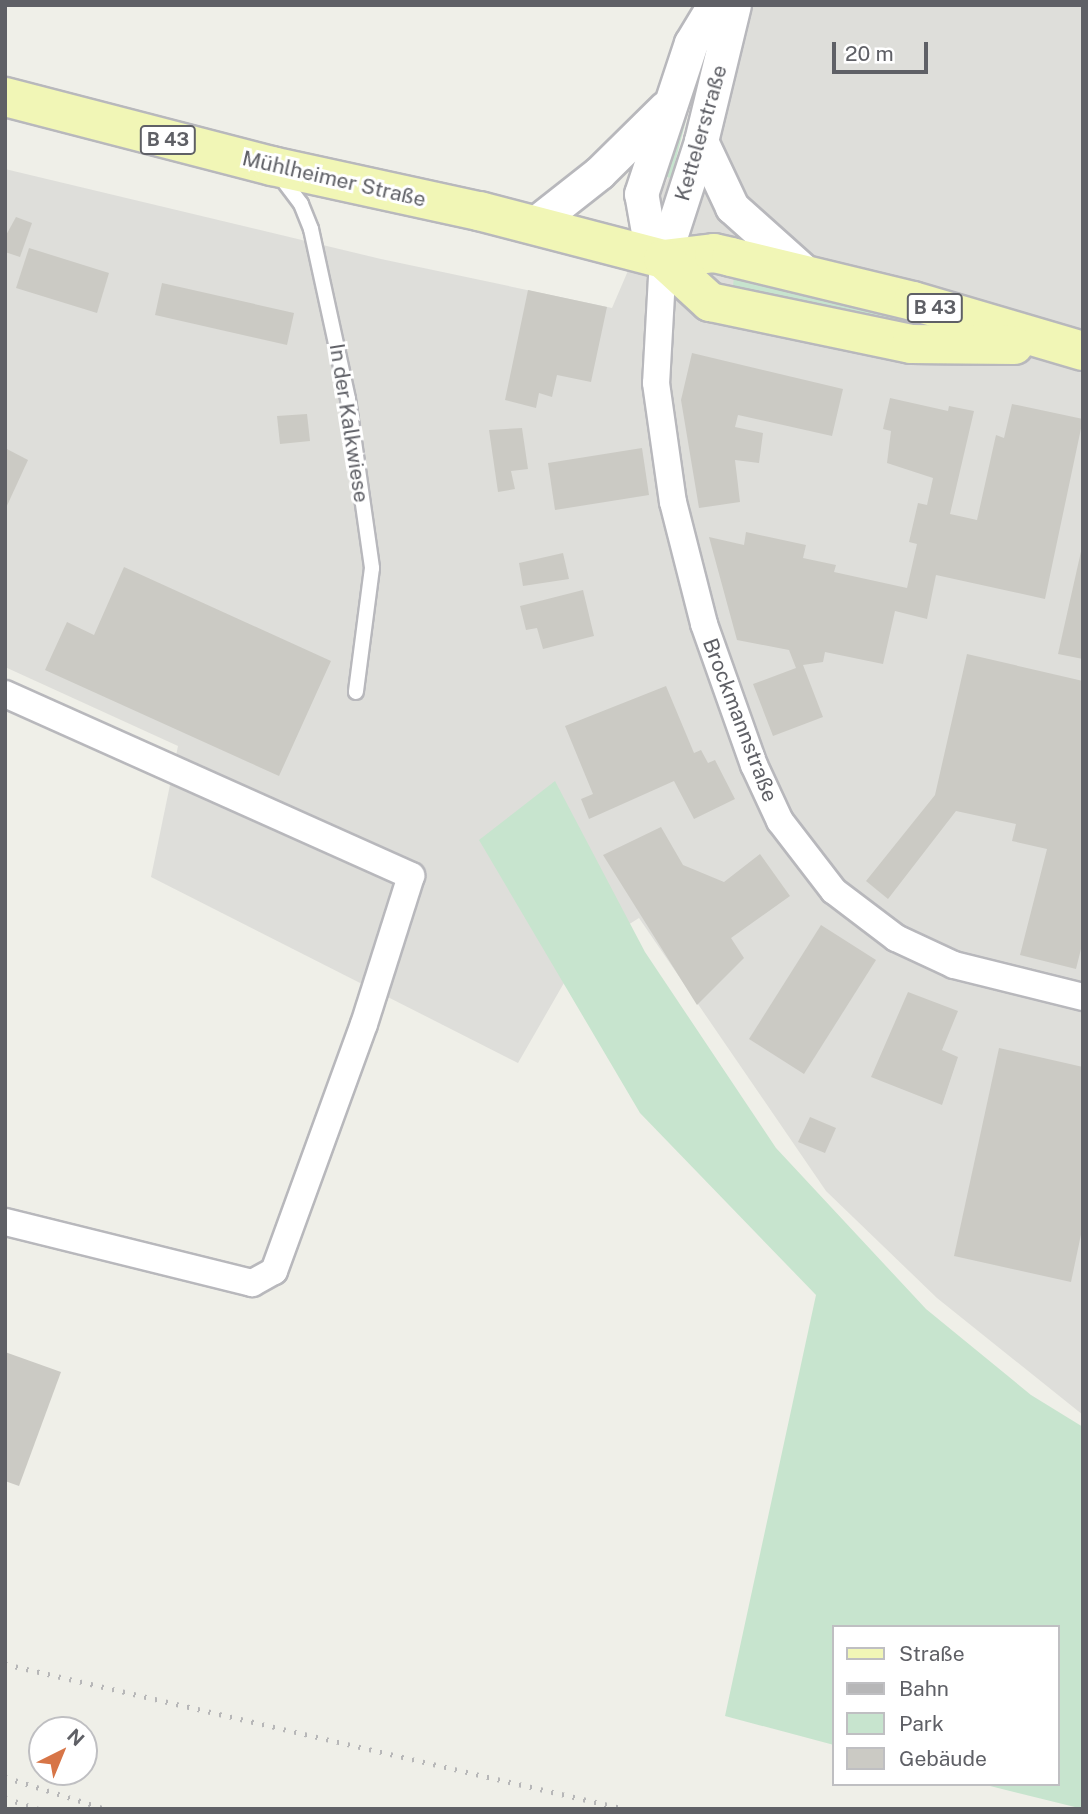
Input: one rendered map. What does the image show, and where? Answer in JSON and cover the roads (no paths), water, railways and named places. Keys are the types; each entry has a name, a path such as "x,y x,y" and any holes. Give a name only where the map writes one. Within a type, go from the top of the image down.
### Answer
{"main road":[{"name":"Mühlheimer Straße","path":"5,97 272,166 479,211 663,259 714,253 913,301 1072,348"},
{"name":"Mühlheimer Straße","path":"663,259 710,302 911,344 1072,348"}],"street":[{"path":"663,259 648,232 641,194 667,106 691,43 714,5"},
{"name":"Kettelerstraße","path":"663,259 701,141 734,5"},
{"path":"533,225 599,173 667,106"},
{"path":"701,141 732,207 809,276"},
{"name":"Brockmannstraße","path":"663,259 656,383 673,502 708,636 754,765 780,821 834,891 896,938 954,965 1083,997"},
{"path":"5,694 411,876 373,999 274,1271 251,1283 5,1222"}],"lane":[{"name":"In der Kalkwiese","path":"272,166 301,204 312,229 348,398 372,568 356,692"}],"railway":[{"path":"5,1664 625,1809"},
{"path":"5,1777 106,1809"},
{"path":"5,1798 38,1809"}]}
